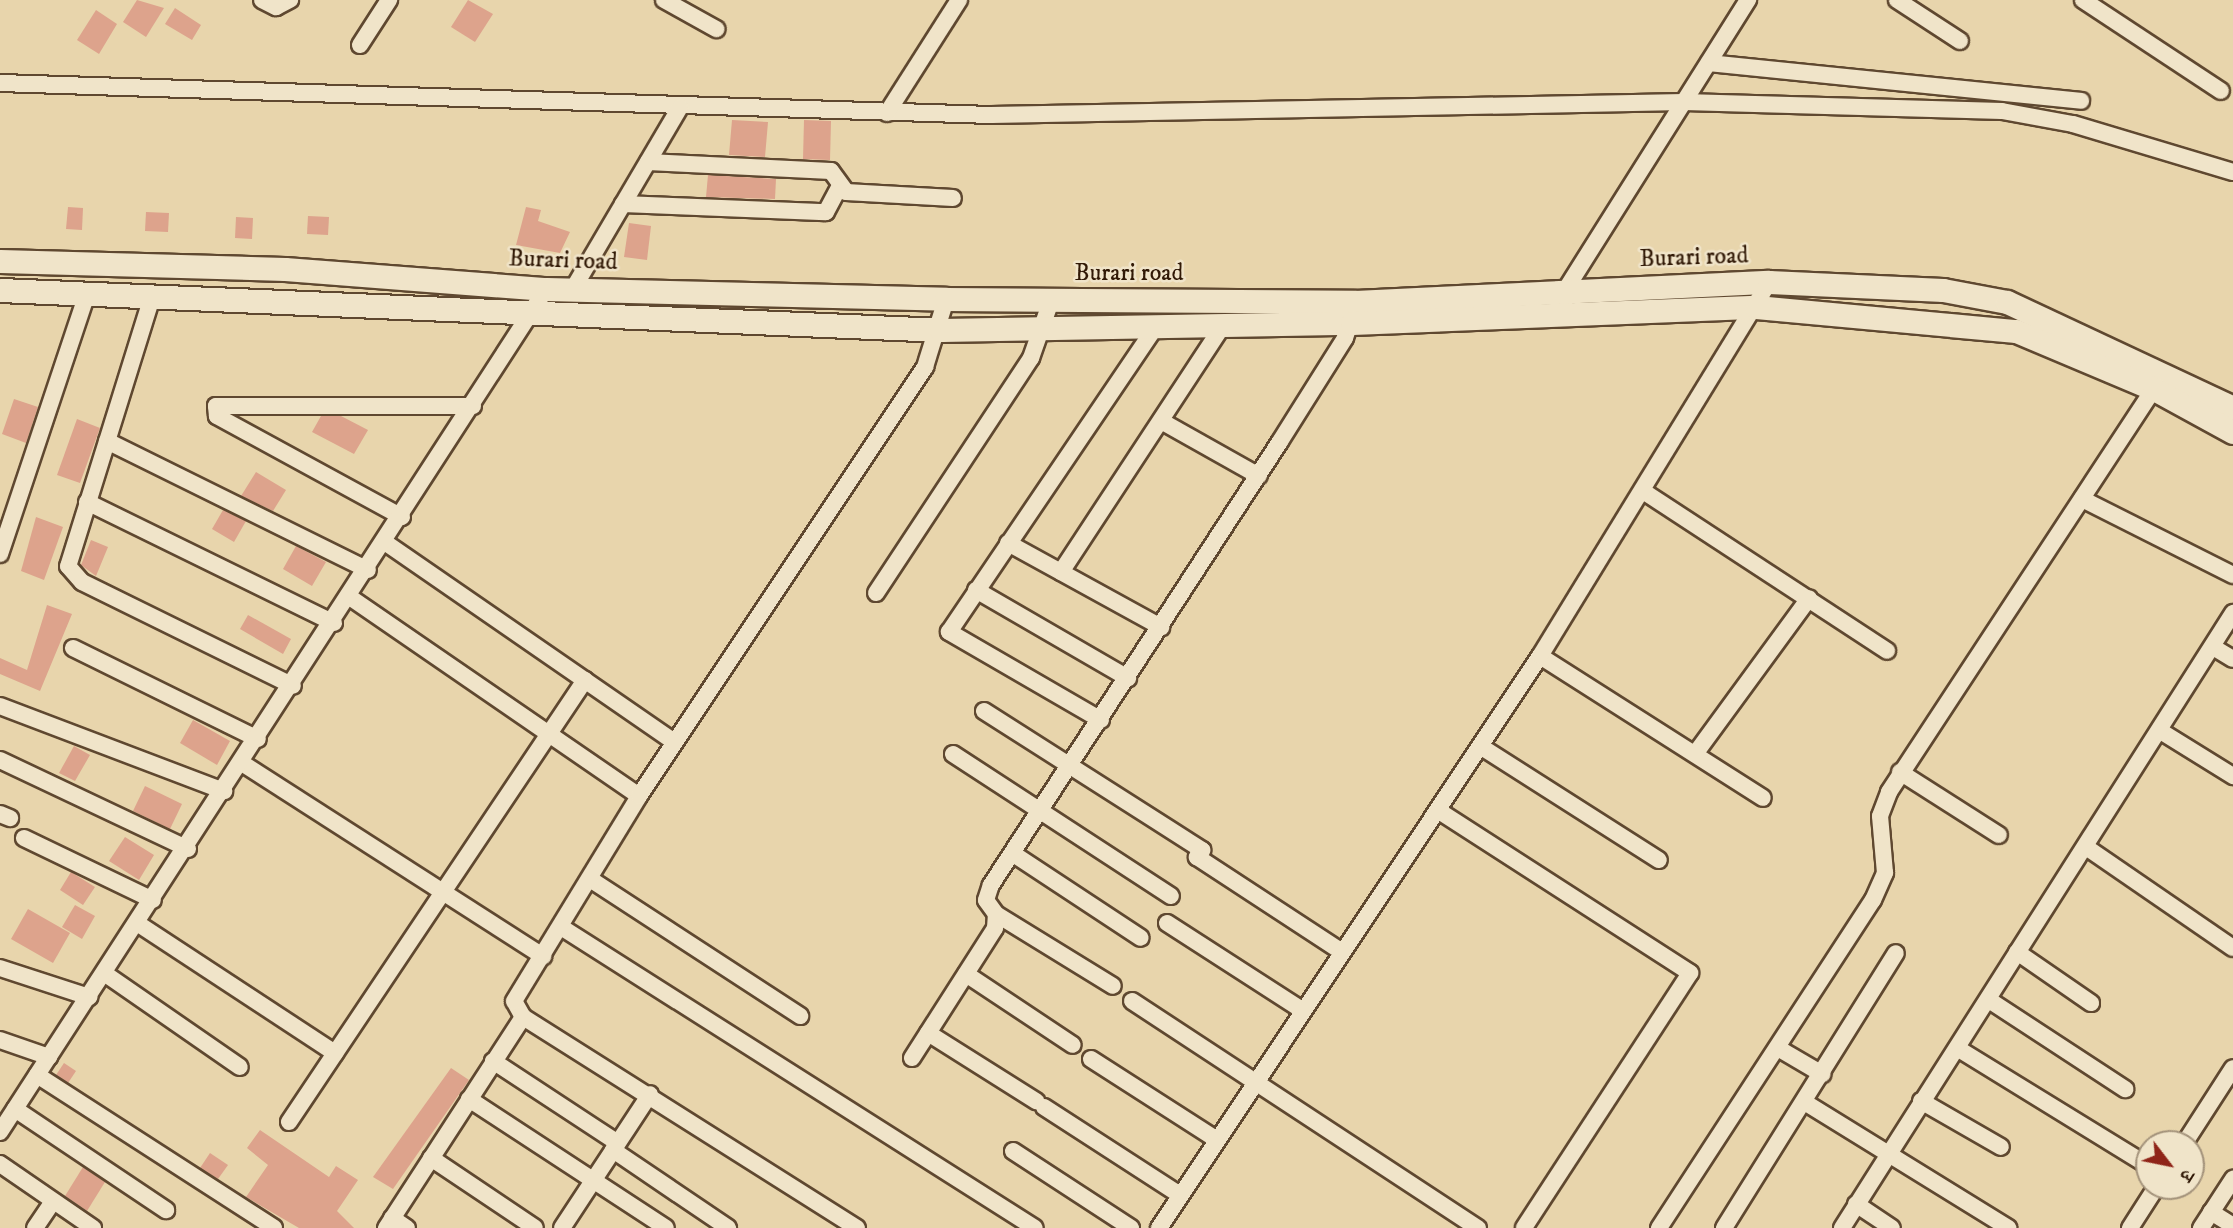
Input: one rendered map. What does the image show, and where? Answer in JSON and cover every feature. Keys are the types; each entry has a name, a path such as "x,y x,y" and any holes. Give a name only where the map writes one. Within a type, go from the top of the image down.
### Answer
{"main road":[{"name":"Burari road","path":"1,268 285,269 546,289 1051,300 1353,312"},
{"name":"Burari road","path":"0,290 531,316 941,330 1046,325 1223,325 1353,312 1566,300 1769,282 1973,294 2007,302 2160,381 2233,432"},
{"name":"Burari road","path":"1566,300 1756,307 2016,331 2233,408"}],"street":[{"path":"262,0 276,7 289,0"},
{"path":"360,45 389,0"},
{"path":"664,0 687,6 716,29"},
{"path":"887,113 959,0"},
{"path":"1566,300 1748,0"},
{"path":"1897,0 1960,41"},
{"path":"2083,0 2221,91"},
{"path":"1706,68 2081,101"},
{"path":"0,83 887,113 1688,96 2002,111 2073,124 2233,172"},
{"path":"573,289 680,107"},
{"path":"648,162 831,171 840,186 850,193 953,198"},
{"path":"624,204 826,212 840,186"},
{"path":"1158,1228 1439,811 1646,493 1769,282"},
{"path":"0,1132 351,598 546,289"},
{"path":"0,554 88,294"},
{"path":"152,297 68,566 72,575 293,686"},
{"path":"857,1228 650,1094 523,1017 514,1001 639,796 925,367 941,330 947,299"},
{"path":"876,593 1031,358 1046,325 1051,300"},
{"path":"912,1058 995,928 996,914 987,893 1259,476 1353,312"},
{"path":"1101,720 954,638 952,624 1157,325"},
{"path":"1061,572 1223,325"},
{"path":"1659,1228 1781,1050 1882,883 1881,810 1900,772 2160,381"},
{"path":"402,517 217,416 216,406 473,406"},
{"path":"1161,421 1259,476"},
{"path":"107,441 368,570"},
{"path":"1646,493 1887,651"},
{"path":"2082,499 2233,575"},
{"path":"87,502 334,623"},
{"path":"386,542 675,742"},
{"path":"1008,543 1161,626"},
{"path":"976,590 1128,678"},
{"path":"351,598 639,796"},
{"path":"1695,754 1809,598"},
{"path":"1842,1228 1888,1149 1989,1000 2017,952 2162,732 2233,613"},
{"path":"2213,647 2233,659"},
{"path":"73,648 258,739"},
{"path":"1540,656 1763,798"},
{"path":"289,1122 585,680"},
{"path":"0,706 224,791"},
{"path":"984,711 1071,765 1342,952"},
{"path":"2162,732 2233,776"},
{"path":"1480,746 1659,860"},
{"path":"953,754 1171,896"},
{"path":"0,760 188,849"},
{"path":"242,763 543,956"},
{"path":"1900,772 1999,835"},
{"path":"1439,811 1690,973 1524,1228"},
{"path":"24,838 153,900"},
{"path":"2086,847 2233,948"},
{"path":"1012,853 1141,938"},
{"path":"590,879 800,1016"},
{"path":"996,914 1113,986"},
{"path":"137,923 335,1053"},
{"path":"1167,923 1303,1010"},
{"path":"561,927 1035,1228"},
{"path":"2017,952 2091,1003"},
{"path":"1724,1228 1806,1103 1896,953"},
{"path":"0,968 89,997"},
{"path":"104,973 240,1068"},
{"path":"966,974 1073,1045"},
{"path":"1989,1000 2125,1089"},
{"path":"1132,1001 1478,1228"},
{"path":"407,1228 389,1223 523,1017"},
{"path":"928,1033 1180,1195"},
{"path":"0,1040 49,1057"},
{"path":"1957,1048 2135,1157"},
{"path":"1781,1050 1822,1074"},
{"path":"1090,1059 1217,1140"},
{"path":"493,1061 728,1228"},
{"path":"2193,1130 2233,1068"},
{"path":"37,1075 274,1228"},
{"path":"562,1228 650,1094"},
{"path":"469,1099 666,1228"},
{"path":"1922,1101 2001,1147"},
{"path":"1806,1103 1888,1149 2008,1228"},
{"path":"15,1109 166,1210"},
{"path":"1013,1151 1131,1228"},
{"path":"431,1158 535,1228"},
{"path":"0,1164 93,1228"},
{"path":"2201,1228 2233,1179"},
{"path":"2130,1228 2148,1200"},
{"path":"35,1228 53,1201"},
{"path":"1856,1204 1892,1228"},
{"path":"2211,1212 2233,1226"}],"building":[{"path":"137,0 164,8 146,37 123,22"},
{"path":"468,0 493,14 475,42 451,27"},
{"path":"175,8 201,25 192,40 165,24"},
{"path":"96,10 117,24 99,54 77,40"},
{"path":"732,120 768,122 765,157 729,155"},
{"path":"804,120 831,121 830,160 803,159"},
{"path":"708,175 776,179 775,199 706,197"},
{"path":"68,207 83,208 82,230 66,229"},
{"path":"526,207 541,210 538,221 570,232 560,253 516,245"},
{"path":"146,212 169,213 168,232 145,231"},
{"path":"308,216 329,217 328,235 307,234"},
{"path":"236,217 253,218 252,239 235,238"},
{"path":"629,223 651,226 647,260 624,257"},
{"path":"14,399 38,407 26,443 2,434"},
{"path":"321,416 341,416 368,430 354,454 312,432"},
{"path":"77,419 100,428 80,483 57,475"},
{"path":"256,472 286,490 273,511 241,496"},
{"path":"223,510 246,521 234,542 212,529"},
{"path":"36,517 63,527 44,580 21,571"},
{"path":"91,540 108,547 96,576 81,565"},
{"path":"296,546 326,562 312,586 283,569"},
{"path":"47,605 72,614 40,691 0,674 0,658 27,670"},
{"path":"248,615 291,639 283,654 240,629"},
{"path":"193,720 230,741 217,765 180,743"},
{"path":"74,746 90,755 75,781 59,773"},
{"path":"145,786 182,804 170,829 133,811"},
{"path":"125,837 154,855 139,880 109,861"},
{"path":"71,872 95,887 83,905 60,890"},
{"path":"75,905 95,916 82,939 62,927"},
{"path":"28,909 70,933 53,963 11,939"},
{"path":"64,1063 76,1071 68,1083 56,1075"},
{"path":"451,1068 469,1080 393,1189 373,1177"},
{"path":"260,1130 329,1177 336,1166 358,1180 337,1211 354,1228 299,1228 246,1197 268,1165 247,1148"},
{"path":"210,1153 228,1165 218,1179 200,1168"},
{"path":"83,1167 105,1182 87,1211 65,1196"}]}
